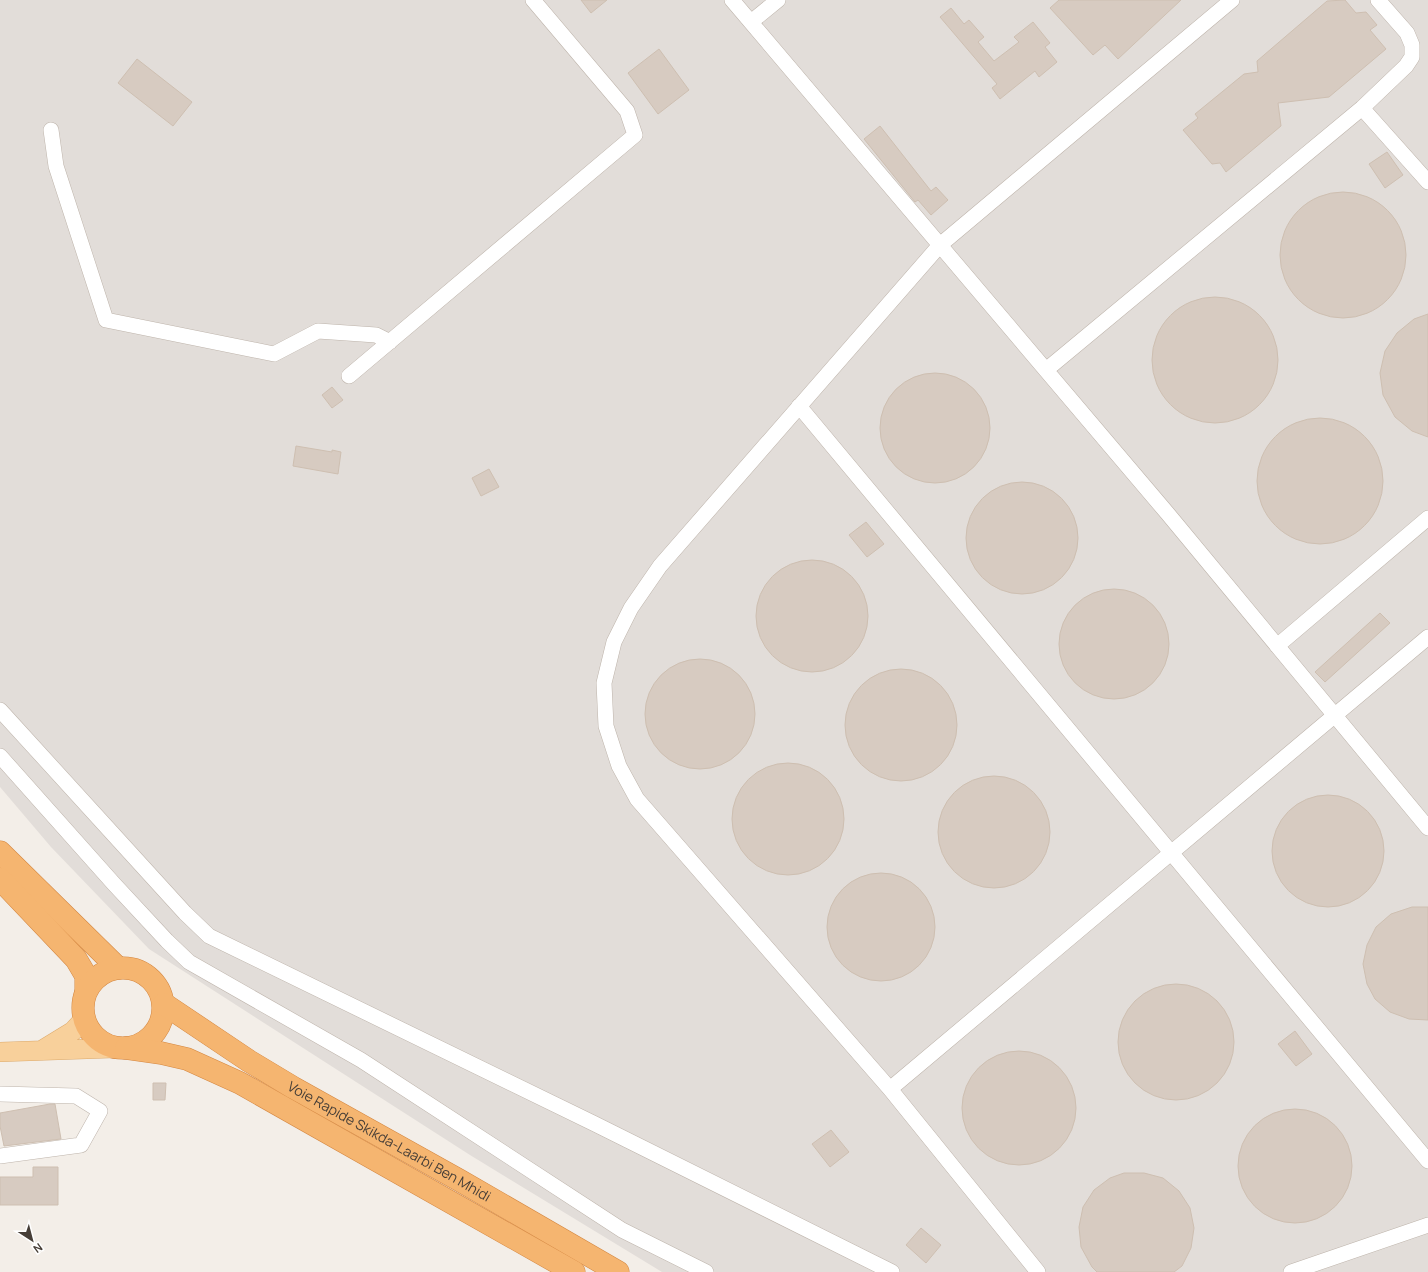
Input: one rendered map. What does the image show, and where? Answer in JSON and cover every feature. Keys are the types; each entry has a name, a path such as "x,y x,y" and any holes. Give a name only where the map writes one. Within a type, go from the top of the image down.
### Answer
{"highway":[{"path":"0,852 118,968"},
{"path":"0,879 76,959 86,976 86,991"},
{"path":"118,968 136,970 144,973 152,979 161,994 164,1004 161,1022 151,1037 140,1045 121,1048 107,1045 96,1038 87,1028 84,1019 83,1000 86,991 92,982 99,975 108,970 118,968"},
{"name":"Voie Rapide Skikda-Laarbi Ben Mhidi","path":"164,1004 249,1061 294,1088 459,1180 618,1272"},
{"name":"Voie Rapide Skikda-Laarbi Ben Mhidi","path":"121,1048 161,1052 187,1059 240,1083 574,1272"}],"main road":[{"path":"41,1050 73,1031 84,1019"},
{"path":"0,1052 121,1048"}],"street":[{"path":"349,376 635,135 627,111 533,0"},
{"path":"732,0 1168,514 1428,828"},
{"path":"752,22 778,0"},
{"path":"1038,1272 890,1089 637,799 619,766 606,726 604,683 614,642 631,608 660,566 940,245 1232,0"},
{"path":"1046,370 1362,108 1406,66 1412,57 1412,45 1407,33 1378,0"},
{"path":"1362,108 1428,182"},
{"path":"51,130 56,166 106,320 274,354 318,331 376,335 390,342"},
{"path":"799,406 1428,1162"},
{"path":"1277,646 1428,518"},
{"path":"890,1089 1428,637"},
{"path":"0,710 185,913 209,936 593,1123 892,1272"},
{"path":"0,756 119,890 167,942 189,962 360,1060 622,1230 706,1272"},
{"path":"0,1094 76,1096 100,1111 81,1145 0,1156"},
{"path":"1291,1272 1428,1225"}],"shaded area":[{"path":"0,0 1428,0 1428,1272 662,1272 470,1155 149,949 51,847 0,787"}],"building":[{"path":"581,0 607,0 591,13"},
{"path":"1059,0 1181,0 1118,59 1105,45 1093,55 1050,8"},
{"path":"1345,0 1356,13 1366,12 1377,25 1370,30 1386,49 1329,97 1278,103 1281,126 1226,172 1220,163 1212,164 1183,130 1198,118 1195,114 1244,74 1258,72 1257,61 1327,1"},
{"path":"951,8 964,24 969,20 984,37 978,42 994,61 1019,42 1014,37 1033,22 1050,43 1045,47 1057,62 1039,77 1035,71 1000,99 992,88 997,84 940,17"},
{"path":"659,49 689,90 658,114 628,73"},
{"path":"137,59 192,102 173,126 118,83"},
{"path":"880,126 931,191 936,187 948,200 931,215 918,200 915,202 864,139"},
{"path":"1387,152 1403,175 1385,188 1369,164"},
{"path":"1343,192 1367,197 1378,203 1391,215 1401,231 1406,255 1401,279 1395,290 1383,303 1367,313 1343,318 1319,313 1308,307 1295,295 1285,279 1280,255 1285,231 1291,220 1303,207 1319,197"},
{"path":"1221,297 1245,304 1260,315 1271,330 1277,348 1277,372 1271,390 1260,405 1245,416 1227,422 1209,423 1185,416 1170,405 1159,390 1153,372 1152,354 1159,330 1170,315 1185,304 1203,298"},
{"path":"1428,314 1428,437 1412,431 1395,417 1383,395 1380,373 1385,351 1397,333 1414,319"},
{"path":"935,373 956,377 966,382 974,389 981,397 986,407 990,428 986,449 981,459 974,467 966,474 956,479 935,483 914,479 904,474 896,467 889,459 884,449 880,428 884,407 889,397 896,389 904,382 914,377"},
{"path":"332,387 343,400 332,408 322,395"},
{"path":"1320,418 1344,423 1355,429 1368,441 1378,457 1383,481 1378,505 1372,516 1360,529 1344,539 1320,544 1296,539 1285,533 1272,521 1262,505 1257,481 1262,457 1268,446 1280,433 1296,423"},
{"path":"296,446 341,452 338,474 293,466"},
{"path":"489,469 499,487 481,496 472,478"},
{"path":"1022,482 1043,486 1062,498 1074,517 1078,538 1074,559 1062,578 1043,590 1022,594 1001,590 982,578 970,559 966,538 970,517 982,498 1001,486"},
{"path":"866,522 884,544 867,557 849,535"},
{"path":"812,560 834,564 852,576 864,594 868,616 864,638 852,656 834,668 812,672 790,668 772,656 760,638 756,616 760,594 772,576 790,564"},
{"path":"1114,589 1135,593 1145,598 1153,605 1160,613 1165,623 1169,644 1165,665 1160,675 1153,683 1145,690 1135,695 1114,699 1093,695 1083,690 1075,683 1068,675 1063,665 1059,644 1063,623 1068,613 1075,605 1083,598 1093,593"},
{"path":"1380,613 1390,623 1325,682 1315,672"},
{"path":"700,659 721,663 731,668 739,675 746,683 751,693 755,714 751,735 746,745 739,753 731,760 721,765 700,769 679,765 669,760 661,753 654,745 649,735 645,714 649,693 654,683 661,675 669,668 679,663"},
{"path":"901,669 923,673 941,685 953,703 957,725 953,747 941,765 923,777 901,781 879,777 861,765 849,747 845,725 849,703 861,685 879,673"},
{"path":"788,763 809,767 828,779 840,798 844,819 840,840 828,859 809,871 788,875 767,871 748,859 736,840 732,819 736,798 748,779 767,767"},
{"path":"994,776 1005,777 1015,781 1025,786 1033,793 1040,801 1045,811 1049,821 1049,843 1045,853 1040,863 1033,871 1025,878 1015,883 1005,887 994,888 983,887 973,883 963,878 955,871 948,863 943,853 939,843 938,832 939,821 943,811 948,801 955,793 963,786 973,781 983,777"},
{"path":"1328,795 1339,796 1349,800 1359,805 1367,812 1374,820 1379,830 1383,840 1383,862 1379,872 1374,882 1367,890 1359,897 1349,902 1339,906 1328,907 1317,906 1307,902 1297,897 1289,890 1282,882 1277,872 1273,862 1272,851 1273,840 1277,830 1282,820 1289,812 1297,805 1307,800 1317,796"},
{"path":"881,873 902,877 920,888 931,906 935,927 931,948 920,966 902,977 881,981 860,977 842,966 831,948 827,927 831,906 842,888 860,877"},
{"path":"1412,907 1428,907 1428,1020 1409,1019 1390,1012 1375,999 1367,984 1363,964 1367,945 1376,927 1391,914"},
{"path":"1176,984 1198,988 1217,1001 1230,1020 1234,1042 1230,1064 1217,1083 1198,1096 1176,1100 1154,1096 1135,1083 1122,1064 1118,1042 1122,1020 1135,1001 1154,988"},
{"path":"1295,1031 1312,1054 1296,1066 1278,1044"},
{"path":"1019,1051 1041,1055 1060,1067 1072,1086 1076,1108 1072,1130 1060,1149 1041,1161 1019,1165 997,1161 978,1149 966,1130 962,1108 966,1086 978,1067 997,1055"},
{"path":"153,1083 166,1083 165,1100 153,1100"},
{"path":"55,1104 61,1139 4,1146 0,1126 0,1113"},
{"path":"1295,1109 1317,1114 1335,1126 1347,1144 1352,1166 1347,1188 1335,1206 1317,1218 1295,1223 1273,1218 1255,1206 1243,1188 1238,1166 1243,1144 1255,1126 1273,1114"},
{"path":"831,1130 849,1152 830,1167 812,1144"},
{"path":"33,1167 58,1167 58,1205 0,1205 0,1177 33,1177"},
{"path":"1124,1173 1144,1173 1163,1178 1179,1191 1190,1208 1194,1228 1191,1248 1182,1266 1174,1272 1097,1272 1092,1267 1081,1247 1079,1227 1083,1207 1094,1190 1110,1178"},
{"path":"921,1228 941,1245 926,1263 906,1245"}]}
